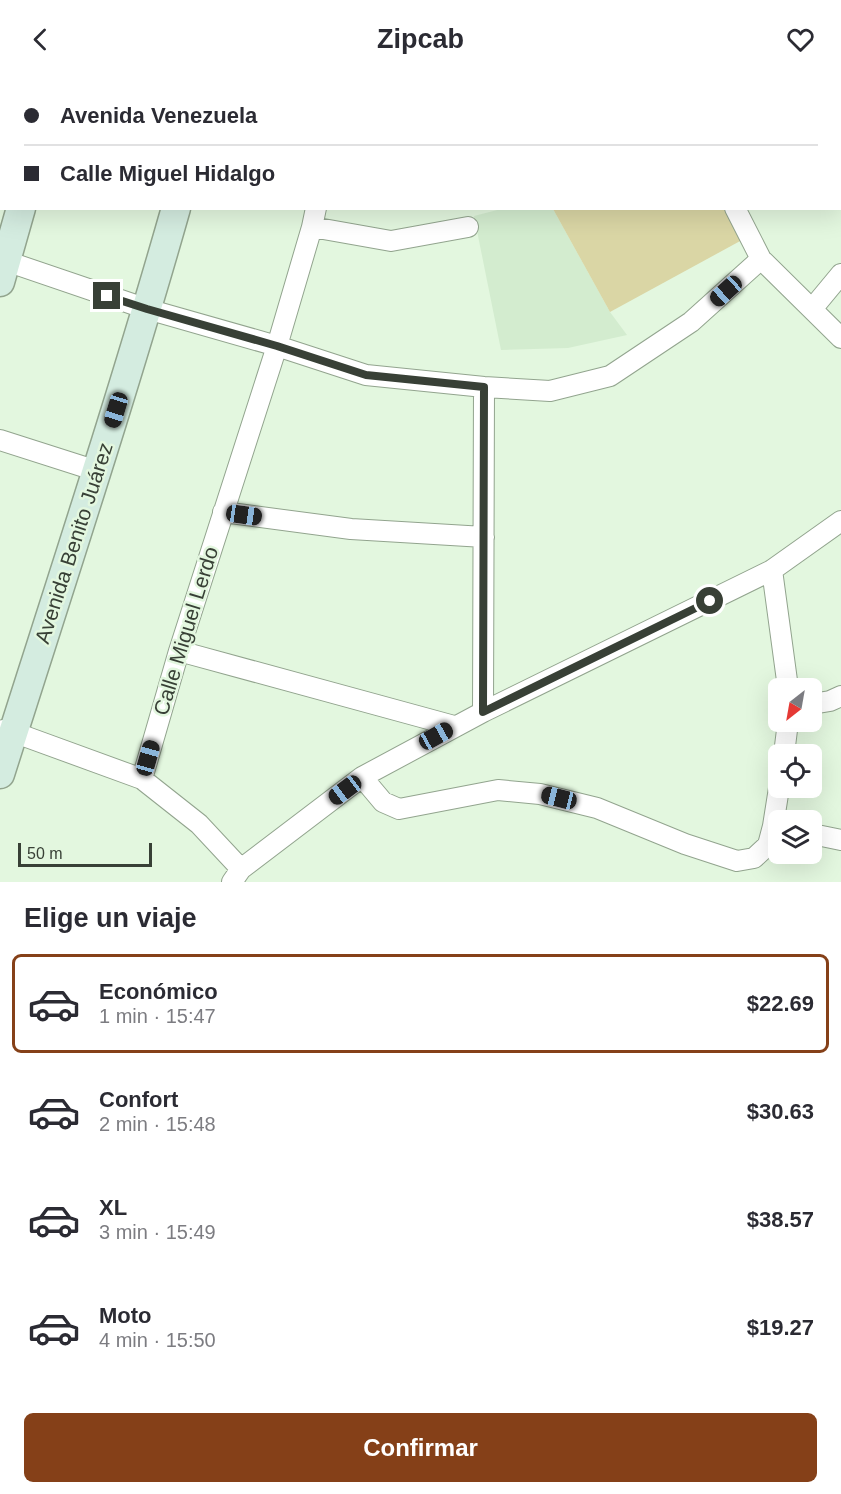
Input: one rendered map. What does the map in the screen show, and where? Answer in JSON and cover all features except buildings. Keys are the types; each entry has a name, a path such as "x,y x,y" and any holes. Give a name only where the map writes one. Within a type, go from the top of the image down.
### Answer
{"main road":[{"path":"2,268 20,210"},
{"name":"Avenida Benito Juárez","path":"0,774 7,730 98,471 175,210"}],"street":[{"path":"736,210 761,259 841,338"},
{"path":"314,218 391,241 468,227"},
{"name":"Calle Miguel Lerdo","path":"142,779 179,651 277,346 314,218"},
{"path":"2,268 277,346 366,375 550,391 610,376 691,322 761,259"},
{"path":"812,309 841,274"},
{"path":"483,712 484,387"},
{"path":"0,440 98,471"},
{"path":"223,512 351,529 484,537"},
{"path":"7,730 142,779 199,824 236,876 362,777 454,726 772,570 841,521"},
{"path":"772,570 787,678"},
{"path":"179,651 454,726"},
{"path":"822,702 841,696"},
{"path":"362,777 382,802 399,809 498,790 540,794 597,808 685,844 737,861 753,858 768,845"},
{"path":"822,836 841,840"}],"shaded area":[{"path":"497,210 554,210 610,312 627,335 568,348 501,350 474,216"},
{"path":"554,210 727,210 742,240 610,312"}],"route":[{"path":"107,296 366,375 484,387 483,712 710,601"}]}
